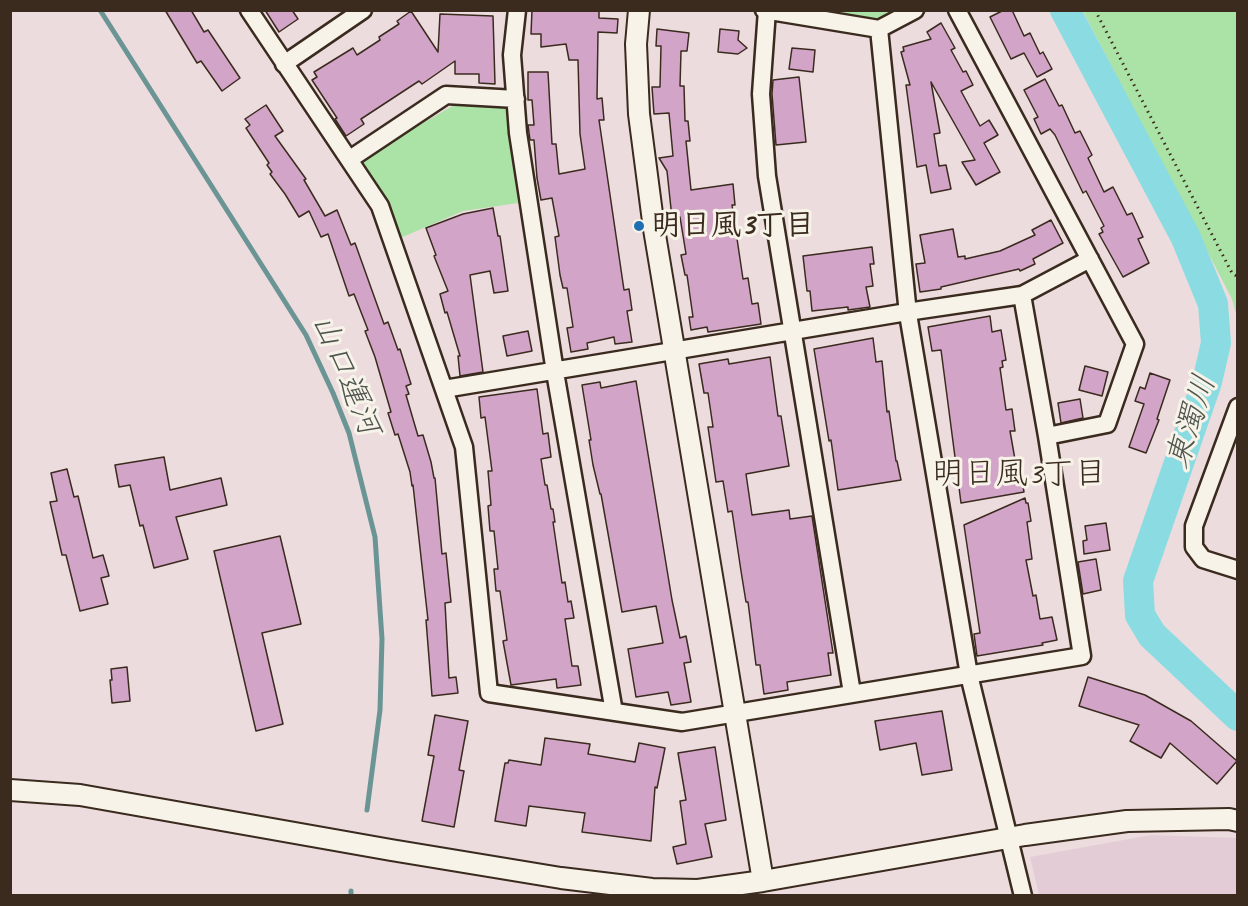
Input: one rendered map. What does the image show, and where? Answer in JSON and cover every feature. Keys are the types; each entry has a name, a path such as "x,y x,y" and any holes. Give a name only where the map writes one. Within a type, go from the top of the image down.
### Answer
{"street":[{"path":"249,10 380,206 464,447 489,693 682,722 1082,656 1022,295"},
{"path":"284,64 363,10"},
{"path":"517,10 512,55 518,133 555,372 614,712"},
{"path":"639,10 636,44 639,114 654,229 762,881"},
{"path":"852,693 766,176 761,94 766,11 879,29 915,10"},
{"path":"957,10 1135,344 1107,424 1047,436"},
{"path":"879,29 907,312 969,675 1023,896"},
{"path":"350,159 446,95 516,99"},
{"path":"444,389 1022,295 1090,260"},
{"path":"1238,407 1194,526 1194,547 1203,559 1238,570"},
{"path":"10,790 80,795 391,850 652,892 698,890 762,881 1010,837 1127,821 1229,819 1238,821"}],"path":[{"path":"1095,10 1232,273 1238,277"}],"shaded area":[{"path":"1151,835 1237,838 1237,895 1039,895 1030,857"}],"green space":[{"path":"767,10 915,11 879,29"},
{"path":"1083,11 1237,11 1237,317 1232,299"},
{"path":"507,103 508,133 518,203 463,211 398,239 357,161 456,104"}],"building":[{"path":"165,10 191,10 204,32 208,30 240,78 222,91 201,61 197,63"},
{"path":"265,10 292,10 298,19 279,32"},
{"path":"532,10 599,10 599,18 618,19 617,33 598,32 597,99 602,98 604,120 599,120 624,290 629,289 632,310 627,311 632,342 615,344 614,337 587,343 588,349 571,352 567,328 573,327 567,288 563,288 560,275 555,237 559,236 552,198 541,200 534,140 530,140 528,125 534,125 532,100 528,100 528,72 548,72 552,144 556,144 559,174 585,169 580,134 578,60 569,60 566,44 541,47 541,34 531,34"},
{"path":"1004,10 1012,10 1024,36 1030,33 1040,54 1043,52 1052,69 1037,77 1024,53 1011,59 990,17"},
{"path":"411,11 438,52 440,14 493,16 495,84 479,83 479,74 455,74 455,61 422,84 419,81 361,119 364,124 346,136 312,80 317,77 314,72 353,48 357,55 380,40 379,37 399,24 397,21"},
{"path":"941,23 955,48 951,50 973,85 961,91 980,126 989,120 998,135 984,143 1000,172 976,185 962,162 975,160 931,82 940,133 934,134 939,166 946,165 951,189 931,193 926,165 917,167 906,85 910,85 901,52 904,51 903,47 931,39 927,32"},
{"path":"657,29 689,33 687,51 681,51 680,86 684,86 685,121 688,121 690,141 686,141 691,190 733,184 735,205 732,205 743,279 748,278 752,304 758,303 761,324 708,332 707,327 691,330 689,317 693,317 687,275 685,275 681,255 686,254 680,217 672,218 667,171 659,158 673,156 669,113 654,114 652,87 660,87 661,46 656,46"},
{"path":"720,29 739,31 738,40 747,48 738,54 718,52"},
{"path":"792,48 815,50 813,72 789,69"},
{"path":"799,77 806,142 776,145 773,80"},
{"path":"1045,79 1059,106 1062,105 1075,133 1080,131 1092,155 1088,158 1104,192 1113,187 1127,215 1132,213 1143,237 1138,239 1149,263 1123,277 1099,234 1103,232 1101,228 1104,226 1086,191 1083,193 1055,135 1050,129 1041,134 1034,119 1038,117 1024,90"},
{"path":"266,105 283,131 275,136 306,179 304,180 325,216 337,210 351,245 355,243 384,324 388,322 398,350 400,349 411,384 406,386 409,394 406,395 418,436 423,435 435,478 442,554 446,553 451,602 445,603 449,678 456,677 458,693 432,696 426,620 428,620 413,485 398,434 395,435 388,413 391,412 365,331 368,330 354,294 349,296 328,234 321,237 309,211 299,217 270,174 272,172 267,165 269,163 246,128 250,125 245,119"},
{"path":"493,208 498,236 500,236 508,291 494,293 490,271 470,275 483,372 460,376 458,356 460,356 440,294 448,291 426,228 463,214"},
{"path":"1051,220 1063,243 1033,259 1035,264 1020,271 1019,269 941,287 941,289 920,292 916,264 925,263 920,235 953,229 958,257 965,256 965,259 1000,251 1035,235 1032,230"},
{"path":"872,247 874,264 870,264 873,286 866,287 870,307 812,311 803,256"},
{"path":"990,316 992,332 1001,330 1006,360 1002,361 1003,367 1000,368 1006,410 1012,409 1015,431 1010,431 1017,471 1020,470 1024,492 961,503 941,350 932,351 928,327"},
{"path":"528,331 532,351 507,356 503,336"},
{"path":"873,338 876,362 882,361 887,412 889,411 901,480 838,490 814,349"},
{"path":"770,357 778,416 781,416 789,466 746,474 752,515 789,510 790,519 812,516 833,653 828,653 831,675 787,682 788,690 764,694 760,665 756,665 732,511 728,512 723,481 716,482 708,427 713,427 708,393 704,393 699,364 728,359 729,364"},
{"path":"1085,366 1108,372 1102,396 1079,390"},
{"path":"1150,373 1170,380 1157,419 1159,420 1146,453 1129,447 1144,404 1135,401 1140,387 1145,389"},
{"path":"636,381 672,600 680,638 686,636 691,662 684,663 691,702 671,705 668,692 636,697 628,649 663,643 656,606 622,612 601,494 593,465 582,385 600,382 601,388"},
{"path":"537,389 543,434 548,433 551,457 541,459 545,485 547,485 551,509 553,509 562,583 565,582 568,602 571,601 574,618 565,619 572,666 578,666 581,685 557,688 556,679 511,685 503,641 507,640 500,591 496,591 494,569 498,569 494,531 490,531 488,506 491,505 488,471 492,471 485,417 481,418 479,397"},
{"path":"1080,399 1083,418 1061,423 1058,403"},
{"path":"164,457 170,490 221,478 227,505 176,517 188,559 154,568 130,485 119,487 115,465"},
{"path":"67,469 74,497 78,496 93,558 103,555 109,576 101,578 108,604 80,611 66,555 62,555 50,502 57,501 51,473"},
{"path":"1025,498 1031,521 1027,522 1032,559 1026,560 1033,596 1036,595 1040,619 1052,617 1057,640 1042,643 1043,645 977,656 974,634 980,633 964,525"},
{"path":"1106,523 1110,550 1084,554 1083,541 1087,540 1085,526"},
{"path":"280,536 301,624 262,633 283,724 256,731 214,551"},
{"path":"1096,559 1101,590 1083,594 1078,562"},
{"path":"127,667 130,701 112,703 111,669"},
{"path":"1088,677 1145,695 1191,721 1237,761 1217,784 1170,743 1161,758 1130,741 1139,725 1079,706"},
{"path":"942,711 952,770 922,775 916,743 880,750 875,721"},
{"path":"435,715 468,721 459,770 464,771 454,827 422,821 434,756 428,755"},
{"path":"545,738 590,744 588,754 635,762 639,743 665,748 657,788 655,787 651,841 582,832 585,813 529,806 526,826 495,821 505,763 509,760 541,765"},
{"path":"715,747 726,820 705,824 712,857 677,864 673,847 686,844 680,801 686,800 678,753"}],"waterway":[{"name":"山口運河","path":"100,10 306,335 349,433 375,537 382,639 380,710 367,810"},
{"name":"東濁川","path":"1065,10 1186,238 1213,304 1216,343 1207,382 1138,581 1140,615 1152,635 1238,716"},
{"name":"山口運河","path":"351,891 351,896"}],"place":[{"name":"明日風3丁目","path":"639,226"}],"district":[{"name":"明日風3丁目","path":"1019,475"}]}
